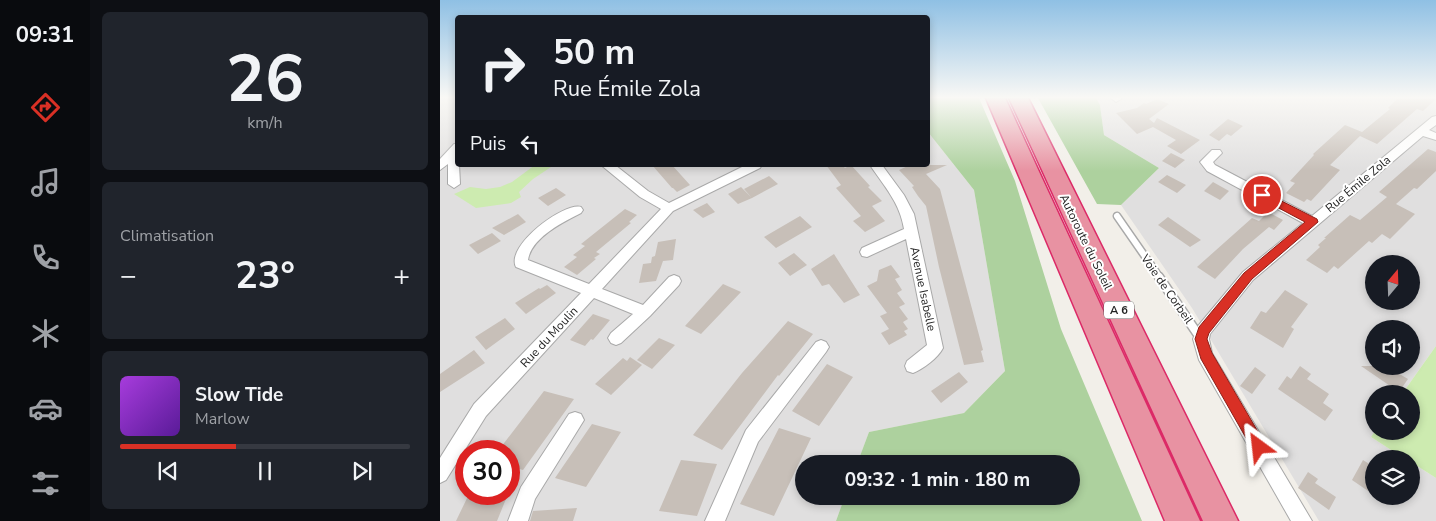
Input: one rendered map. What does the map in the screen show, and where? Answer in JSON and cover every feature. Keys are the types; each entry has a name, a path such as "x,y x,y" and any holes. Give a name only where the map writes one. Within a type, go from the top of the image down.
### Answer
{"highway":[{"name":"Autoroute du Soleil","path":"1006,122 1183,521"},
{"name":"Autoroute du Soleil","path":"1030,122 1221,521"}],"street":[{"name":"Rue Émile Zola","path":"1201,339 1203,331 1248,276 1432,122"},
{"path":"1422,131 1436,137"},
{"path":"440,166 455,150"},
{"path":"1216,153 1206,162 1211,168 1313,222"},
{"path":"454,184 455,167"},
{"path":"610,167 644,194 669,208 752,167"},
{"name":"Avenue Isabelle","path":"877,167 900,198 908,214 936,348 913,366"},
{"name":"Rue du Moulin","path":"440,474 480,410 669,208"},
{"path":"577,210 548,226 537,236 526,248 521,257 521,263 646,312"},
{"name":"Avenue Isabelle","path":"867,252 911,231"},
{"path":"616,338 646,312 674,280"},
{"name":"Voie de Corbeil","path":"1201,339 1206,355 1302,521"},
{"path":"715,521 752,436 821,347"},
{"path":"518,521 528,494 575,420"}],"lane":[{"name":"Voie de Corbeil","path":"1117,216 1201,339"}],"shaded area":[{"path":"440,122 455,122 455,167 930,167 930,135 974,190 1005,371 964,413 869,432 860,455 795,455 795,505 842,505 836,521 440,521"},
{"path":"1102,122 1436,122 1436,346 1420,369 1420,320 1365,320 1365,375 1415,375 1408,385 1365,385 1365,440 1376,440 1391,450 1365,450 1365,505 1420,505 1420,468 1436,478 1436,521 1319,521 1192,308 1121,205 1159,168 1104,135"}],"green space":[{"path":"930,122 990,122 1015,181 1061,329 1142,521 836,521 842,505 1080,505 1080,455 860,455 869,432 964,413 1005,371 974,190 930,135"},
{"path":"1052,122 1102,122 1104,135 1159,168 1121,205 1097,204"},
{"path":"532,167 551,167 533,179 519,192 521,197 511,203 476,208 454,194 470,187 486,189 500,187 512,182"},
{"path":"1436,346 1436,478 1420,468 1420,450 1391,450 1376,440 1420,440 1420,385 1408,385 1415,375 1420,375 1420,369"}],"building":[{"path":"1125,122 1165,122 1200,140 1181,154 1167,146 1176,140 1153,127 1137,134"},
{"path":"1224,122 1235,122 1243,126 1231,136 1227,134 1219,141 1209,135"},
{"path":"1374,122 1402,122 1377,144 1360,136 1330,165 1340,170 1311,201 1307,199 1304,202 1286,193 1295,183 1290,181 1313,154 1345,125 1362,132"},
{"path":"1428,149 1436,152 1436,171 1417,189 1414,188 1396,204 1415,214 1390,239 1382,234 1372,243 1369,241 1338,269 1334,266 1327,273 1306,260 1320,247 1318,245 1326,238 1324,238 1350,215 1360,220 1387,197 1379,192"},
{"path":"1171,153 1185,160 1175,168 1162,161"},
{"path":"947,165 926,174 940,189 983,350 981,351 984,362 964,365 939,267 926,206 912,187 914,186 899,170 906,167"},
{"path":"654,167 674,167 690,185 677,192"},
{"path":"828,167 853,167 870,186 868,187 882,201 872,206 885,221 865,232 853,221 861,216 836,188 841,185"},
{"path":"1167,175 1186,185 1177,193 1158,182"},
{"path":"769,176 778,184 752,198 738,204 728,194 741,187 751,197 744,189"},
{"path":"1213,182 1229,191 1220,200 1204,191"},
{"path":"556,188 566,195 548,206 538,198"},
{"path":"707,203 715,212 703,218 693,210"},
{"path":"625,209 637,215 629,222 631,223 596,252 600,254 594,258 596,259 577,275 564,267 577,257 573,255 585,246 581,244"},
{"path":"1268,212 1283,220 1274,230 1269,227 1243,249 1215,279 1197,267 1252,218 1259,221"},
{"path":"518,214 526,222 504,235 492,228"},
{"path":"800,216 812,227 776,248 764,237"},
{"path":"1168,217 1201,240 1190,247 1158,225"},
{"path":"492,233 501,241 478,254 469,245"},
{"path":"676,239 673,260 663,261 656,281 639,283 643,264 651,263 652,257 655,256 658,242"},
{"path":"794,253 807,265 790,276 778,263"},
{"path":"834,254 860,295 844,303 829,284 822,286 811,269"},
{"path":"891,265 900,277 895,279 902,290 897,293 905,304 899,307 908,319 903,322 908,329 904,331 907,335 889,345 881,333 889,329 880,316 887,313 867,286 877,281 879,270"},
{"path":"723,284 741,292 701,334 685,326"},
{"path":"547,285 556,293 526,314 515,303 539,288"},
{"path":"1285,290 1308,304 1291,327 1294,329 1283,348 1250,328 1261,311 1266,313"},
{"path":"593,314 610,320 593,340 591,339 585,346 570,340"},
{"path":"505,318 515,329 486,350 475,337"},
{"path":"788,321 813,334 778,375 722,450 693,435 742,373"},
{"path":"659,338 675,345 652,369 637,360"},
{"path":"474,350 485,363 440,392 440,374"},
{"path":"630,357 642,365 611,395 595,384 623,358 627,361"},
{"path":"827,364 853,377 819,426 792,411"},
{"path":"1300,366 1311,374 1307,379 1329,394 1323,403 1333,410 1325,421 1278,389 1287,376 1291,379"},
{"path":"1255,367 1266,375 1252,394 1240,386"},
{"path":"959,372 968,382 941,403 931,391"},
{"path":"1374,375 1401,375 1408,379 1404,385 1389,385"},
{"path":"544,391 574,399 523,470 520,469 520,440 506,440"},
{"path":"592,424 621,432 586,487 555,478"},
{"path":"779,428 811,438 803,455 795,455 795,472 774,516 740,504"},
{"path":"681,460 717,464 697,516 659,511"},
{"path":"1363,460 1365,461 1365,489 1352,480"},
{"path":"1308,472 1318,479 1315,483 1336,497 1329,510 1298,488"},
{"path":"464,505 504,505 497,521 456,521"},
{"path":"577,508 573,521 530,521 533,511"}],"route":[{"path":"1259,447 1206,355 1201,339 1203,331 1248,276 1313,222 1262,195"}]}
